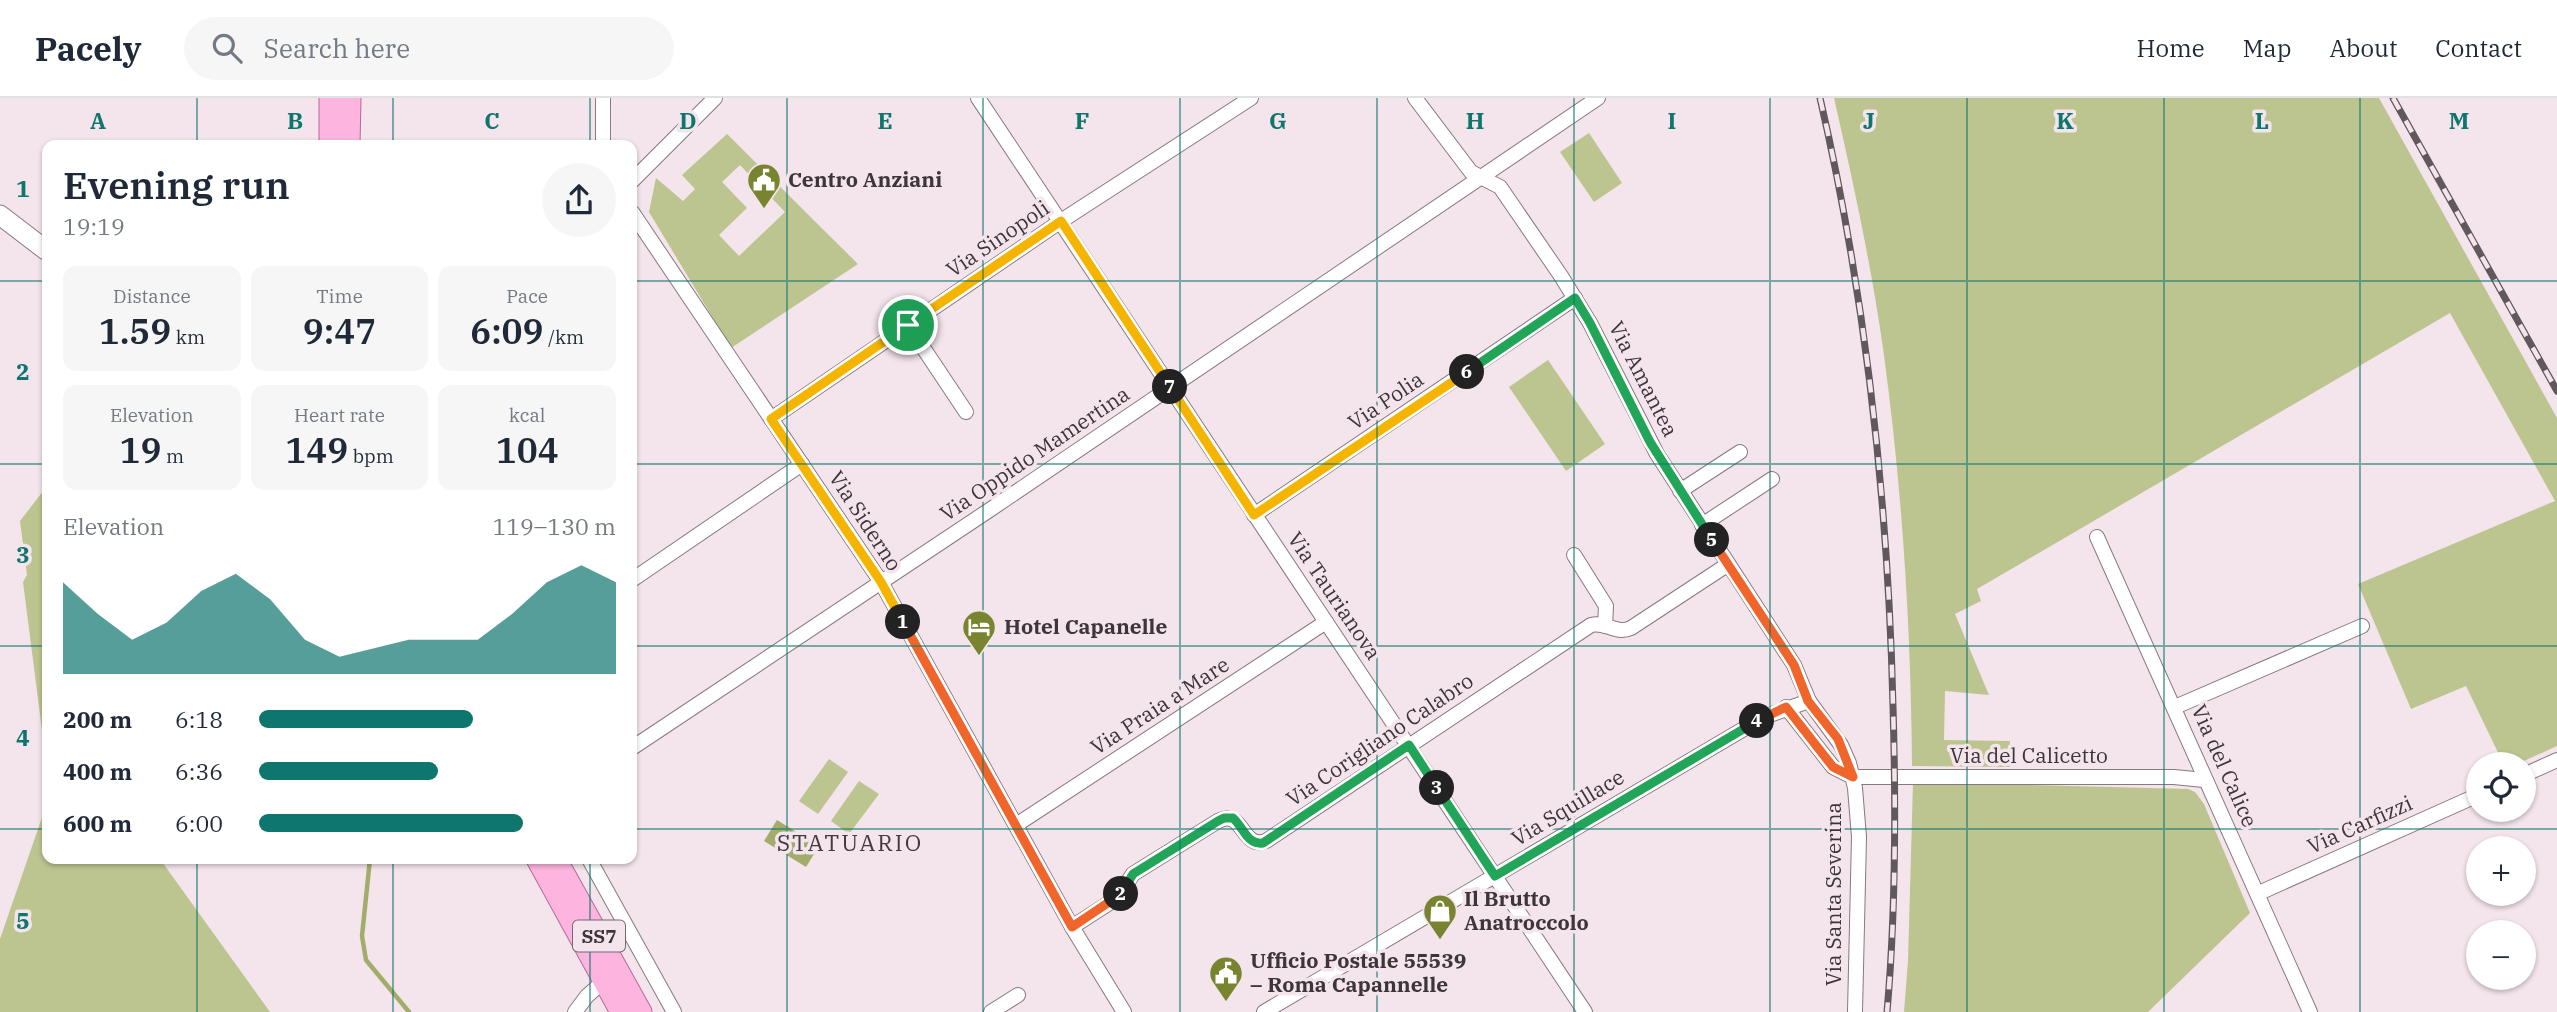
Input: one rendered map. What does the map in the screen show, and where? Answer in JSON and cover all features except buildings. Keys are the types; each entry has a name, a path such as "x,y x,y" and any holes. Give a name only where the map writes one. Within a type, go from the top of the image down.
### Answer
{"main road":[{"path":"330,98 330,140"},
{"path":"349,140 350,98"},
{"path":"0,215 42,247"},
{"name":"SS7","path":"540,864 621,1012"},
{"name":"SS7","path":"559,864 641,1012"}],"street":[{"path":"603,98 603,140"},
{"path":"637,176 715,98"},
{"name":"Via Taurianova","path":"978,98 1586,1012"},
{"name":"Via Sinopoli","path":"771,419 1061,221 1251,98"},
{"name":"Via Amantea","path":"1415,98 1468,169 1500,187 1575,298 1644,432 1727,565 1794,665 1808,701"},
{"name":"Via Oppido Mamertina","path":"637,745 1171,388 1598,98"},
{"name":"Via Siderno","path":"637,219 881,582 1072,927 1124,1012"},
{"name":"Via Polia","path":"1254,515 1575,298"},
{"path":"908,325 965,412"},
{"path":"1680,491 1740,452"},
{"path":"637,577 802,464"},
{"path":"1702,525 1772,480"},
{"name":"Via del Calice","path":"2097,537 2175,707 2204,780 2259,893 2310,1012"},
{"path":"1574,555 1606,606 1605,626"},
{"name":"Via Corigliano Calabro","path":"1072,927 1117,898 1133,874 1218,821 1233,818 1250,840 1256,844 1263,843 1591,625 1598,624 1619,631 1631,628 1727,565"},
{"name":"Via Praia a Mare","path":"1016,825 1326,622"},
{"path":"2175,707 2362,626"},
{"name":"Via Squillace","path":"1264,1012 1764,717 1808,701"},
{"name":"Via Santa Severina","path":"1808,701 1838,739 1853,777 1859,837 1855,1012"},
{"path":"1786,707 1833,767 1853,777"},
{"path":"2536,770 2557,760"},
{"name":"Via del Calicetto","path":"1853,777 2174,777 2204,780"},
{"name":"Via Carfizzi","path":"2259,893 2466,800"},
{"path":"592,864 674,1012"},
{"path":"575,1012 587,996 604,982"},
{"path":"991,1012 1018,995"}],"shaded area":[{"path":"1834,98 2379,98 2557,418 2557,746 2536,756 2536,752 2498,752 2466,686 2411,709 2358,584 2555,501 2450,313 1977,589 1981,601 1955,614 1989,695 1945,691 1944,740 2010,741 2010,767 1912,766 1904,557 1890,400 1855,191"},
{"path":"1589,133 1622,183 1594,202 1560,152"},
{"path":"727,134 858,264 731,348 649,212 656,178 683,201 695,189 682,175","holes":["740,165 785,212 739,256 719,235 747,208 722,182"]},
{"path":"1548,360 1605,444 1566,471 1509,387"},
{"path":"42,492 42,730 23,582 27,575 20,521"},
{"path":"829,759 848,772 818,814 799,801"},
{"path":"859,781 879,794 849,834 831,821"},
{"path":"1913,782 2188,789 2195,792 2204,804 2250,913 2148,1012 1904,1012"},
{"path":"42,817 42,864 164,864 270,1012 0,1012 0,939"},
{"path":"777,820 819,846 806,867 764,841"}],"waterway":[{"path":"369,864 362,936 366,960 409,1012"}],"railway":[{"path":"1820,98 1862,324 1886,552 1895,821 1894,897 1887,1012"},
{"path":"2393,98 2557,391"}],"place":[{"name":"Centro Anziani","path":"764,210"},
{"name":"Hotel Capanelle","path":"979,657"},
{"name":"Il Brutto Anatroccolo","path":"1440,941"},
{"name":"Ufficio Postale 55539 – Roma Capannelle","path":"1226,1003"}],"district":[{"name":"STATUARIO","path":"850,843"}],"route":[{"path":"1061,221 1254,515 1575,298 1650,442 1794,665 1808,701 1842,745 1853,777 1840,773 1833,767 1786,707 1764,717 1495,876 1409,745 1263,843 1256,844 1250,840 1233,818 1218,821 1133,874 1117,898 1072,927 881,582 771,419 908,325 1061,221"}]}
